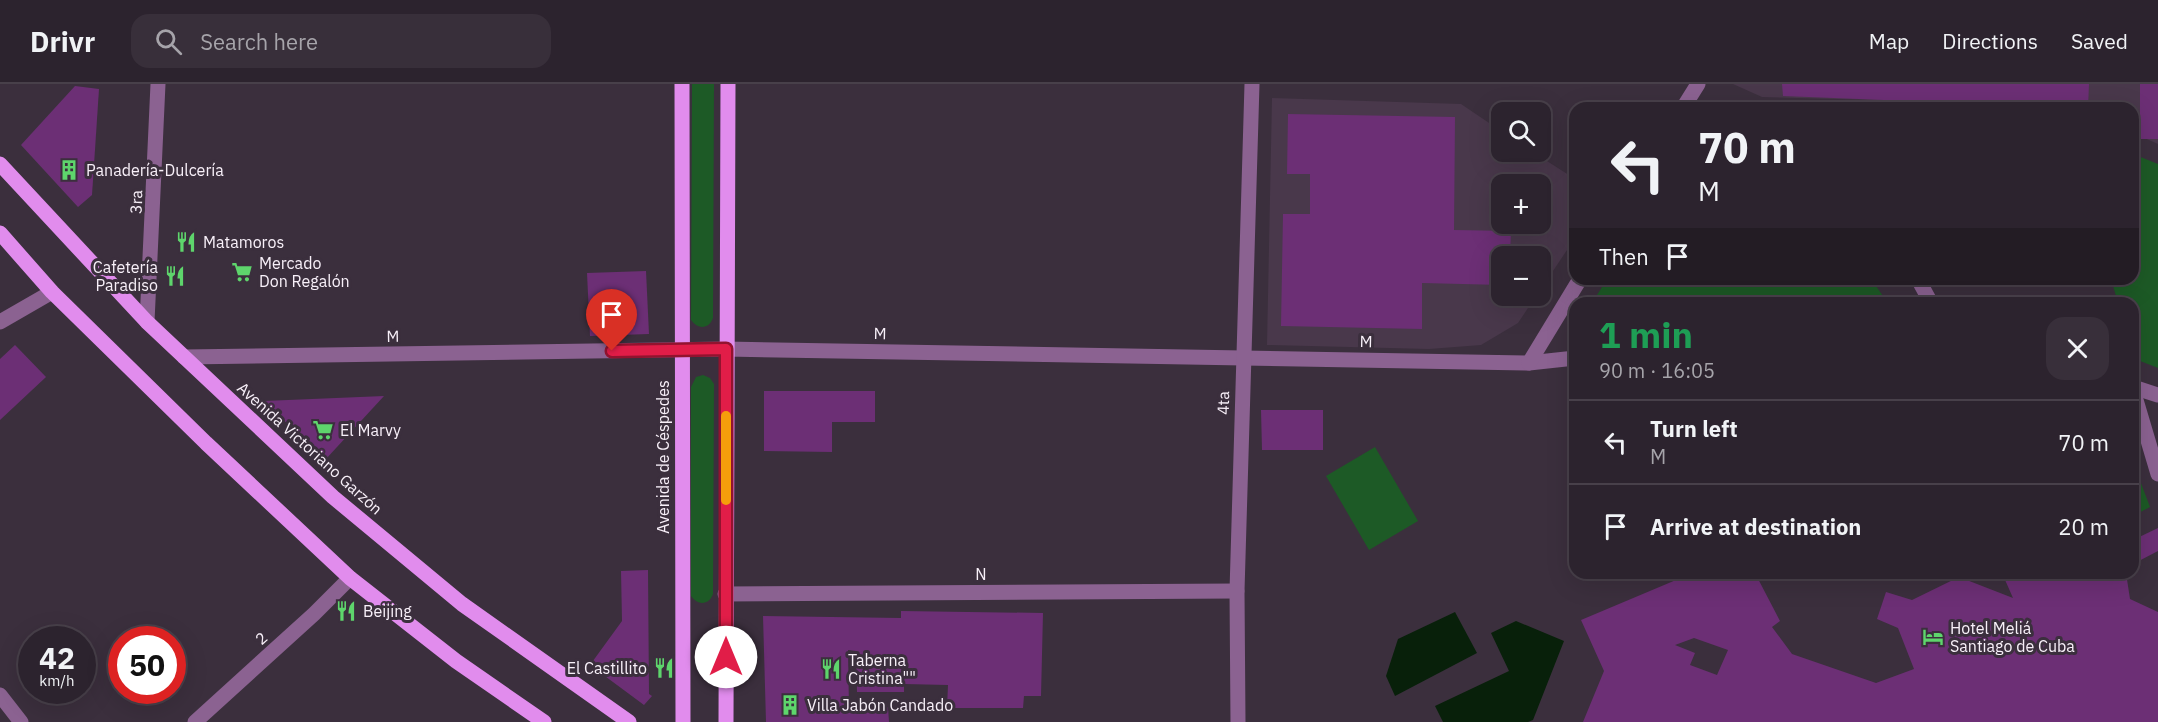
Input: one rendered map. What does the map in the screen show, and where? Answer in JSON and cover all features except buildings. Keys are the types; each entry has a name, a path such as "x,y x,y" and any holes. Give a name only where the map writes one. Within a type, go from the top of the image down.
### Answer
{"main road":[{"name":"Avenida de Céspedes","path":"682,84 683,722"},
{"path":"726,721 728,84"},
{"name":"Avenida Victoriano Garzón","path":"0,164 147,322 333,497 462,604 629,722"},
{"path":"0,233 52,292 206,443 350,578 456,660 544,722"}],"street":[{"name":"3ra","path":"147,322 158,84"},
{"name":"4ta","path":"1238,722 1237,591 1242,356 1252,84"},
{"path":"1687,102 1698,84"},
{"path":"0,322 52,292"},
{"path":"1529,363 1569,297"},
{"name":"M","path":"183,357 726,349 1242,356 1529,363 1569,359"},
{"path":"2139,390 2158,395"},
{"path":"2139,409 2158,474"},
{"name":"2","path":"195,722 314,614 350,578"},
{"name":"N","path":"725,594 1237,591"},
{"path":"0,695 21,722"}],"shaded area":[{"path":"1733,84 2158,84 2158,144 2139,136 2139,102 1952,102 1762,97"},
{"path":"1272,98 1461,104 1491,124 1491,162 1549,162 1569,175 1569,247 1551,274 1551,246 1491,246 1491,306 1529,306 1518,323 1481,345 1429,349 1267,345"},
{"path":"1455,612 1477,653 1395,696 1386,676 1398,639"},
{"path":"1516,621 1564,641 1533,720 1528,722 1443,722 1435,706 1509,671 1491,633"}],"green space":[{"path":"692,84 714,84 713,318 703,327 691,320"},
{"path":"2139,156 2158,164 2158,368 2139,361 2139,297 2116,297 2113,285 2139,285"},
{"path":"1603,285 1875,285 1884,297 1596,297"},
{"path":"703,375 710,378 714,384 713,594 709,600 700,603 691,596 691,387 696,377"},
{"path":"1375,447 1418,521 1369,550 1326,476"},
{"path":"2139,478 2150,507 2139,513"}],"slow traffic":[{"path":"726,416 726,500"}],"place":[{"name":"Panadería-Dulcería","path":"69,170"},
{"name":"Matamoros","path":"186,242"},
{"name":"Mercado Don Regalón","path":"242,272"},
{"name":"Cafetería Paradiso","path":"175,276"},
{"name":"El Marvy","path":"323,430"},
{"name":"Beijing","path":"346,611"},
{"name":"Hotel Meliá Santiago de Cuba","path":"1933,637"},
{"name":"El Castillito","path":"664,668"},
{"name":"Taberna Cristina\"\"","path":"831,669"},
{"name":"Villa Jabón Candado","path":"790,705"}],"route":[{"path":"612,351 726,349 726,657"}]}
